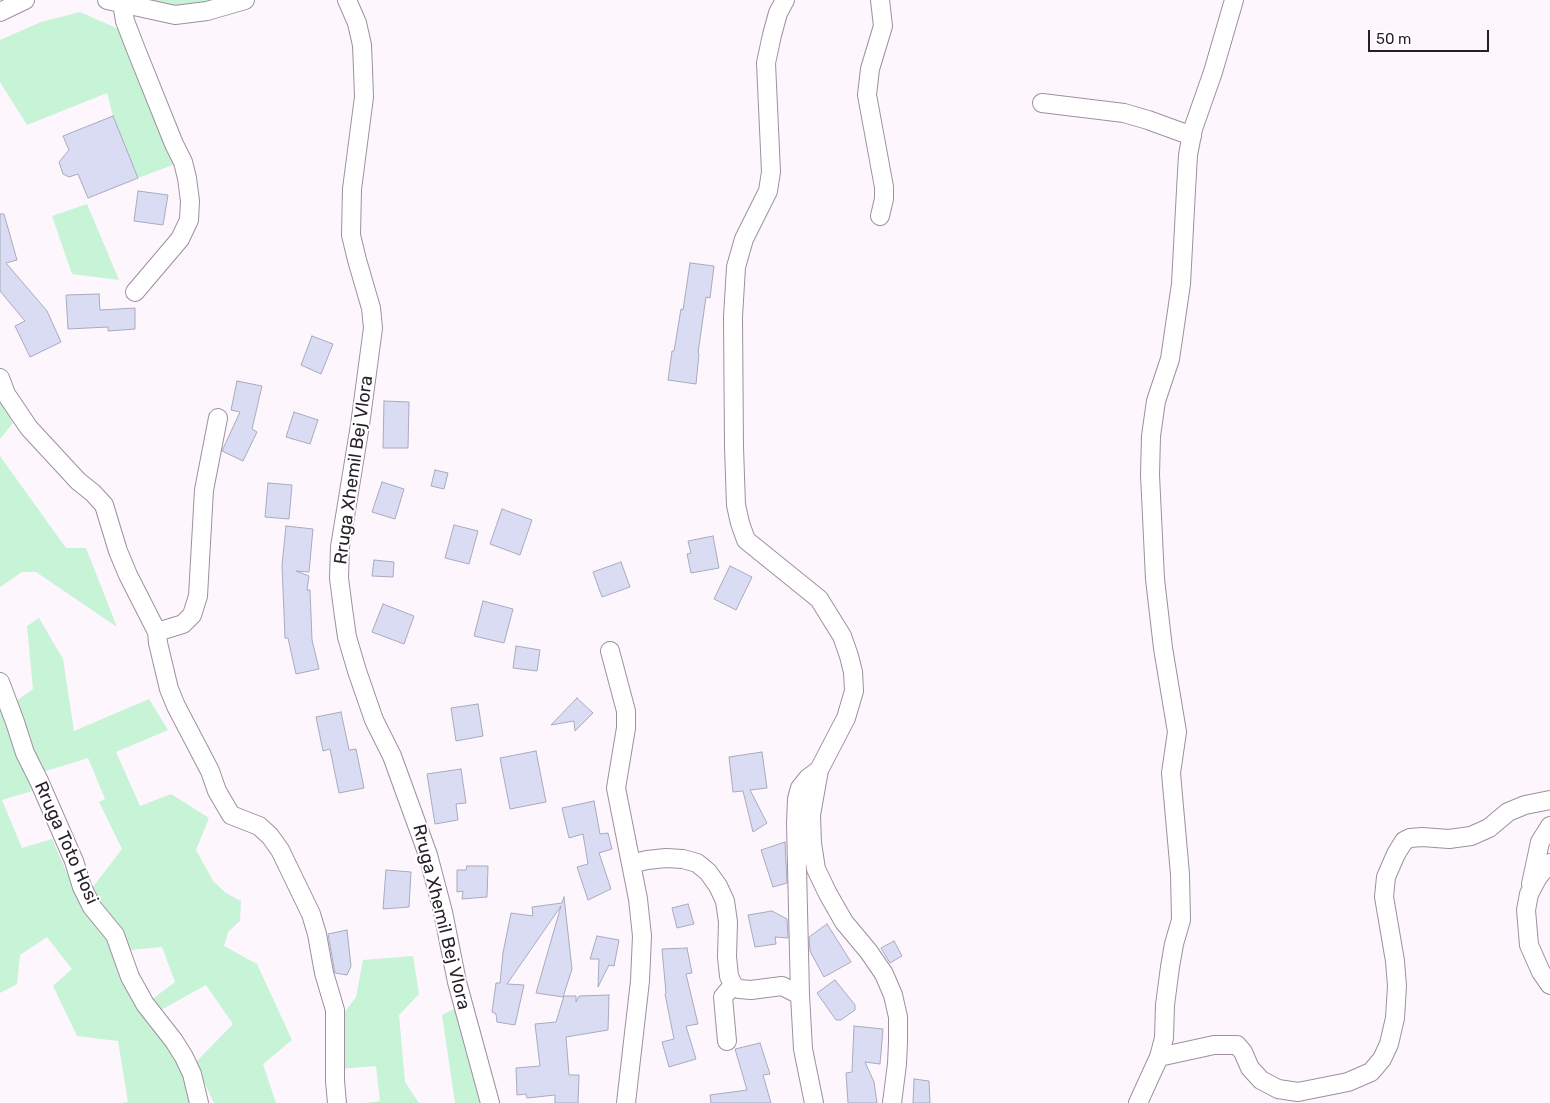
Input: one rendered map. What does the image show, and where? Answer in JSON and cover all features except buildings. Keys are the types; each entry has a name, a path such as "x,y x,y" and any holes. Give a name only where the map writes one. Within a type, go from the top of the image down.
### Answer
{"street":[{"path":"0,12 25,0"},
{"path":"115,2 175,15 207,11 245,0"},
{"name":"Rruga Xhemil Bej Vlora","path":"347,0 357,23 362,45 364,69 364,97 352,189 351,235 371,308 373,328 362,415 340,547 339,578 348,637 357,671 374,720 395,765 428,855 457,982 490,1103"},
{"path":"785,0 776,20 766,63 771,172 768,191 744,239 736,267 733,317 736,504 746,540 819,600 842,636 850,656 854,691 846,718 819,770 811,815 812,843 816,869 828,894 844,922 869,952 884,974 893,995 898,1017 898,1042 892,1103"},
{"path":"880,0 884,26 870,70 867,95 884,187 884,199 880,216"},
{"path":"1138,1103 1159,1057 1164,1038 1165,1005 1170,967 1181,920 1172,773 1177,732 1163,648 1155,579 1150,475 1151,436 1156,400 1170,359 1181,284 1186,182 1192,136 1234,0"},
{"path":"115,2 125,21 183,162 190,200 189,220 180,239 135,292"},
{"path":"1042,104 1124,113 1192,136"},
{"path":"0,378 6,394 29,428 78,481 104,505 128,575 137,596 157,632 169,689 210,771 217,790 231,815 259,826 270,836 280,850 311,914 317,934 324,973 335,1010 335,1081 337,1103"},
{"path":"157,632 183,624 192,615 198,596 204,490 218,418"},
{"path":"610,651 626,710 626,728 616,788 632,864 642,936 640,981 626,1103"},
{"name":"Rruga Toto Hosi","path":"0,682 25,753 74,861 82,887 92,907 114,935 130,977 145,1004 184,1057 192,1074 199,1103"},
{"path":"814,1103 803,1049 800,995 797,799 800,788 808,778 819,770"},
{"path":"1159,1057 1214,1045 1237,1045 1243,1052 1250,1068 1262,1080 1278,1088 1298,1092 1348,1082 1371,1072 1382,1059 1389,1044 1395,1018 1397,986 1395,961 1384,897 1386,877 1404,841 1422,836 1449,839 1471,836 1489,828 1508,812 1525,805 1550,800"},
{"path":"1550,826 1540,842 1526,910 1529,945 1541,972 1550,985"},
{"path":"632,864 666,858 683,859 696,863 708,872 718,886 725,901 728,922 727,957 729,976 733,985 739,989 751,990 769,986 782,986 800,995"},
{"path":"1529,894 1538,877 1550,863"},
{"path":"727,1041 723,997 733,985"}],"green space":[{"path":"142,0 216,0 188,9"},
{"path":"80,12 123,31 178,163 138,178 113,116 107,93 27,125 0,82 0,40 41,22"},
{"path":"87,204 119,280 72,274 52,216"},
{"path":"0,401 13,423 0,439"},
{"path":"0,456 66,548 86,548 117,627 36,572 22,572 0,587"},
{"path":"39,618 63,659 74,731 149,699 168,730 116,752 140,806 171,794 209,818 196,850 213,881 226,893 241,901 240,921 228,932 224,946 257,964 292,1040 263,1064 276,1103 214,1103 195,1063 233,1024 206,985 159,1011 151,1000 175,982 162,947 130,950 92,888 122,849 99,802 105,799 88,758 43,772 30,750 15,702 33,689 27,626"},
{"path":"0,696 32,791 2,800 22,848 52,839 79,900 108,941 121,978 182,1068 191,1103 122,1103 128,1102 118,1041 77,1036 53,986 72,969 47,937 20,955 17,984 0,993"},
{"path":"413,956 419,994 399,1015 405,1082 419,1103 366,1103 380,1101 376,1066 340,1069 344,1013 356,997 363,960"},
{"path":"456,1008 480,1103 455,1103 442,1015"}]}
